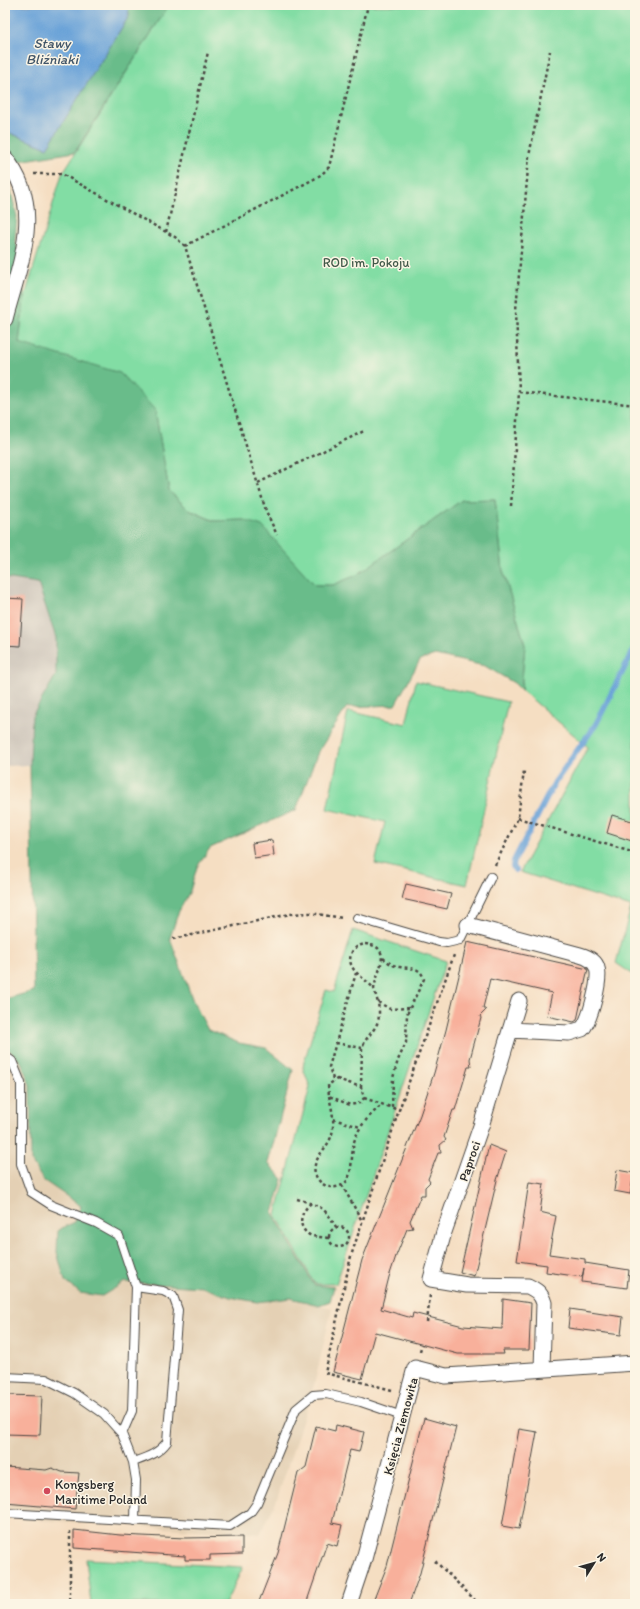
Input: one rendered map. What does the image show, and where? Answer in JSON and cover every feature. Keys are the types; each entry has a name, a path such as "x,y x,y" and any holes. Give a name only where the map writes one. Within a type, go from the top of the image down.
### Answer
{"street":[{"path":"5,158 16,174 25,194 28,225 5,319"},
{"path":"468,925 580,955 589,958 598,968 598,976 588,1020 582,1029 569,1033 510,1030"},
{"name":"Paproci","path":"432,1279 444,1232 481,1126 519,1001"},
{"path":"432,1279 467,1285 528,1286 537,1290 542,1296 544,1303 542,1368"},
{"name":"Księcia Ziemowita","path":"349,1604 364,1559 415,1368 446,1376 542,1368 635,1364"}],"lane":[{"path":"357,918 439,942 460,940 491,877"},
{"path":"5,1056 12,1061 21,1083 21,1164 31,1192 51,1206 96,1223 119,1236 136,1287 132,1411 122,1434"},
{"path":"133,1462 158,1452 167,1442 178,1310 173,1296 163,1291 136,1287"},
{"path":"5,1377 46,1379 84,1398 104,1414 122,1434 133,1462 136,1480 135,1520"},
{"path":"5,1513 230,1526 242,1519 257,1504 296,1409 313,1394 326,1394 361,1402 402,1416"}],"path":[{"path":"185,246 314,179 329,167 368,5"},
{"path":"510,506 519,392 516,310 530,156 550,51"},
{"path":"166,232 208,52"},
{"path":"16,174 62,174 166,232 185,246 266,511 277,535"},
{"path":"519,392 635,405"},
{"path":"258,483 364,431"},
{"path":"491,877 497,858 518,818 524,771"},
{"path":"518,818 635,853"},
{"path":"173,939 290,914 310,913 338,918 357,918"},
{"path":"392,1390 325,1373 355,1243 399,1110 460,940"},
{"path":"364,1098 361,1087 362,1048 363,1043 377,1025 379,1011 378,1001 374,989 364,977 356,973 351,967 350,956 352,951 360,945 371,944 375,946 380,950 383,958 382,966 376,976 374,989"},
{"path":"383,958 396,966 417,969 422,975 423,983 409,1008 406,1021 406,1043 398,1060 393,1078 392,1107"},
{"path":"333,1079 329,1067 356,973"},
{"path":"378,1001 390,1009 409,1008"},
{"path":"336,1043 362,1048"},
{"path":"361,1087 337,1079 328,1085 334,1119 332,1136 328,1145 316,1161 315,1174 322,1184 328,1187 334,1187 342,1185 349,1178 351,1173 350,1161 354,1142 360,1127 365,1120 383,1104"},
{"path":"329,1096 332,1099 354,1106 360,1103 364,1098"},
{"path":"364,1098 399,1110"},
{"path":"334,1119 360,1127"},
{"path":"342,1185 362,1221"},
{"path":"297,1199 311,1203 325,1210 336,1227 346,1229 349,1234 349,1241 345,1245 338,1247 332,1244 329,1238 331,1232 336,1227"},
{"path":"311,1203 301,1216 302,1226 311,1236 329,1238"},
{"path":"349,1241 355,1243"},
{"path":"427,1322 432,1279"},
{"path":"70,1516 70,1604"},
{"path":"435,1561 474,1600"}],"shaded area":[{"path":"5,578 38,583 56,638 56,675 32,716 30,765 5,766"},
{"path":"5,1046 21,1062 30,1085 31,1161 43,1180 82,1206 75,1222 58,1230 102,1296 125,1282 150,1283 202,1287 230,1297 257,1302 291,1298 332,1308 314,1385 276,1502 260,1534 5,1518"}],"green space":[{"path":"128,5 169,5 75,152 19,161 8,180 17,216 15,240 21,258 24,299 19,343 120,373 155,410 169,491 189,510 214,521 244,520 262,526 315,585 333,585 357,575 462,500 495,499 503,571 525,645 521,690 514,683 485,666 435,655 420,660 395,705 347,707 318,752 296,810 210,848 197,867 190,891 178,913 170,938 193,1001 208,1030 239,1043 266,1048 293,1070 268,1163 283,1179 273,1213 314,1285 334,1287 330,1301 319,1305 291,1298 257,1302 230,1297 202,1287 125,1282 102,1296 80,1293 65,1281 57,1252 58,1230 75,1222 81,1206 43,1180 31,1161 30,1085 21,1062 5,1046 5,999 34,991 30,765 32,716 56,675 56,638 38,583 5,578 5,131 47,148 129,16"},
{"name":"ROD im. Pokoju","path":"169,5 635,6 635,976 616,963 631,907 520,872 588,747 521,690 525,645 503,571 495,499 462,500 357,575 333,585 315,585 297,566 244,520 215,521 189,510 169,491 155,410 19,343 24,299 62,174"},
{"path":"416,681 508,702 467,885 375,864 385,822 327,809 348,711 406,724"},
{"path":"353,930 446,961 336,1284 315,1284 276,1215 310,1087 303,1068 304,1062 326,990 334,992"},
{"path":"86,1559 243,1567 225,1604 91,1604"}],"water":[{"name":"Stawy Bliźniaki","path":"5,5 128,5 129,16 47,148 5,131"}],"building":[{"path":"5,598 23,599 20,646 5,645"},
{"path":"612,815 635,822 635,842 607,833"},
{"path":"272,840 274,855 254,858 252,843"},
{"path":"406,884 451,894 447,909 402,899"},
{"path":"467,942 588,969 577,1020 574,1022 547,1016 552,993 490,979 483,1008 486,1010 480,1016 481,1018 470,1059 471,1067 468,1067 455,1110 453,1110 444,1137 446,1140 440,1145 441,1153 438,1153 428,1179 430,1182 425,1187 425,1195 421,1195 410,1221 413,1228 407,1229 396,1256 381,1309 412,1318 413,1313 463,1326 502,1329 503,1299 531,1303 529,1350 503,1350 504,1354 458,1354 375,1332 362,1379 333,1372 362,1260 420,1115 434,1073"},
{"path":"489,1145 506,1152 497,1180 474,1276 460,1272"},
{"path":"617,1170 634,1173 630,1194 614,1191"},
{"path":"529,1182 544,1184 540,1212 556,1216 549,1254 585,1259 585,1263 629,1270 627,1288 582,1282 584,1268 582,1277 546,1272 547,1265 517,1261"},
{"path":"570,1309 623,1317 621,1335 568,1328"},
{"path":"5,1395 42,1396 40,1435 5,1434"},
{"path":"424,1418 456,1427 420,1573 409,1604 372,1604 387,1566"},
{"path":"336,1425 364,1432 359,1452 350,1450 332,1523 342,1525 337,1546 327,1543 306,1604 258,1604 278,1553 298,1473 306,1467 316,1426 335,1431"},
{"path":"519,1429 537,1432 519,1529 502,1526"},
{"path":"5,1467 46,1470 52,1468 62,1472 79,1473 75,1509 5,1503"},
{"path":"74,1530 120,1535 185,1538 242,1537 242,1554 210,1555 210,1560 185,1560 185,1556 74,1548"}],"waterway":[{"path":"515,870 513,866 514,861 555,782 596,724 635,647"}],"place":[{"name":"Kongsberg Maritime Poland","path":"47,1491"}]}
